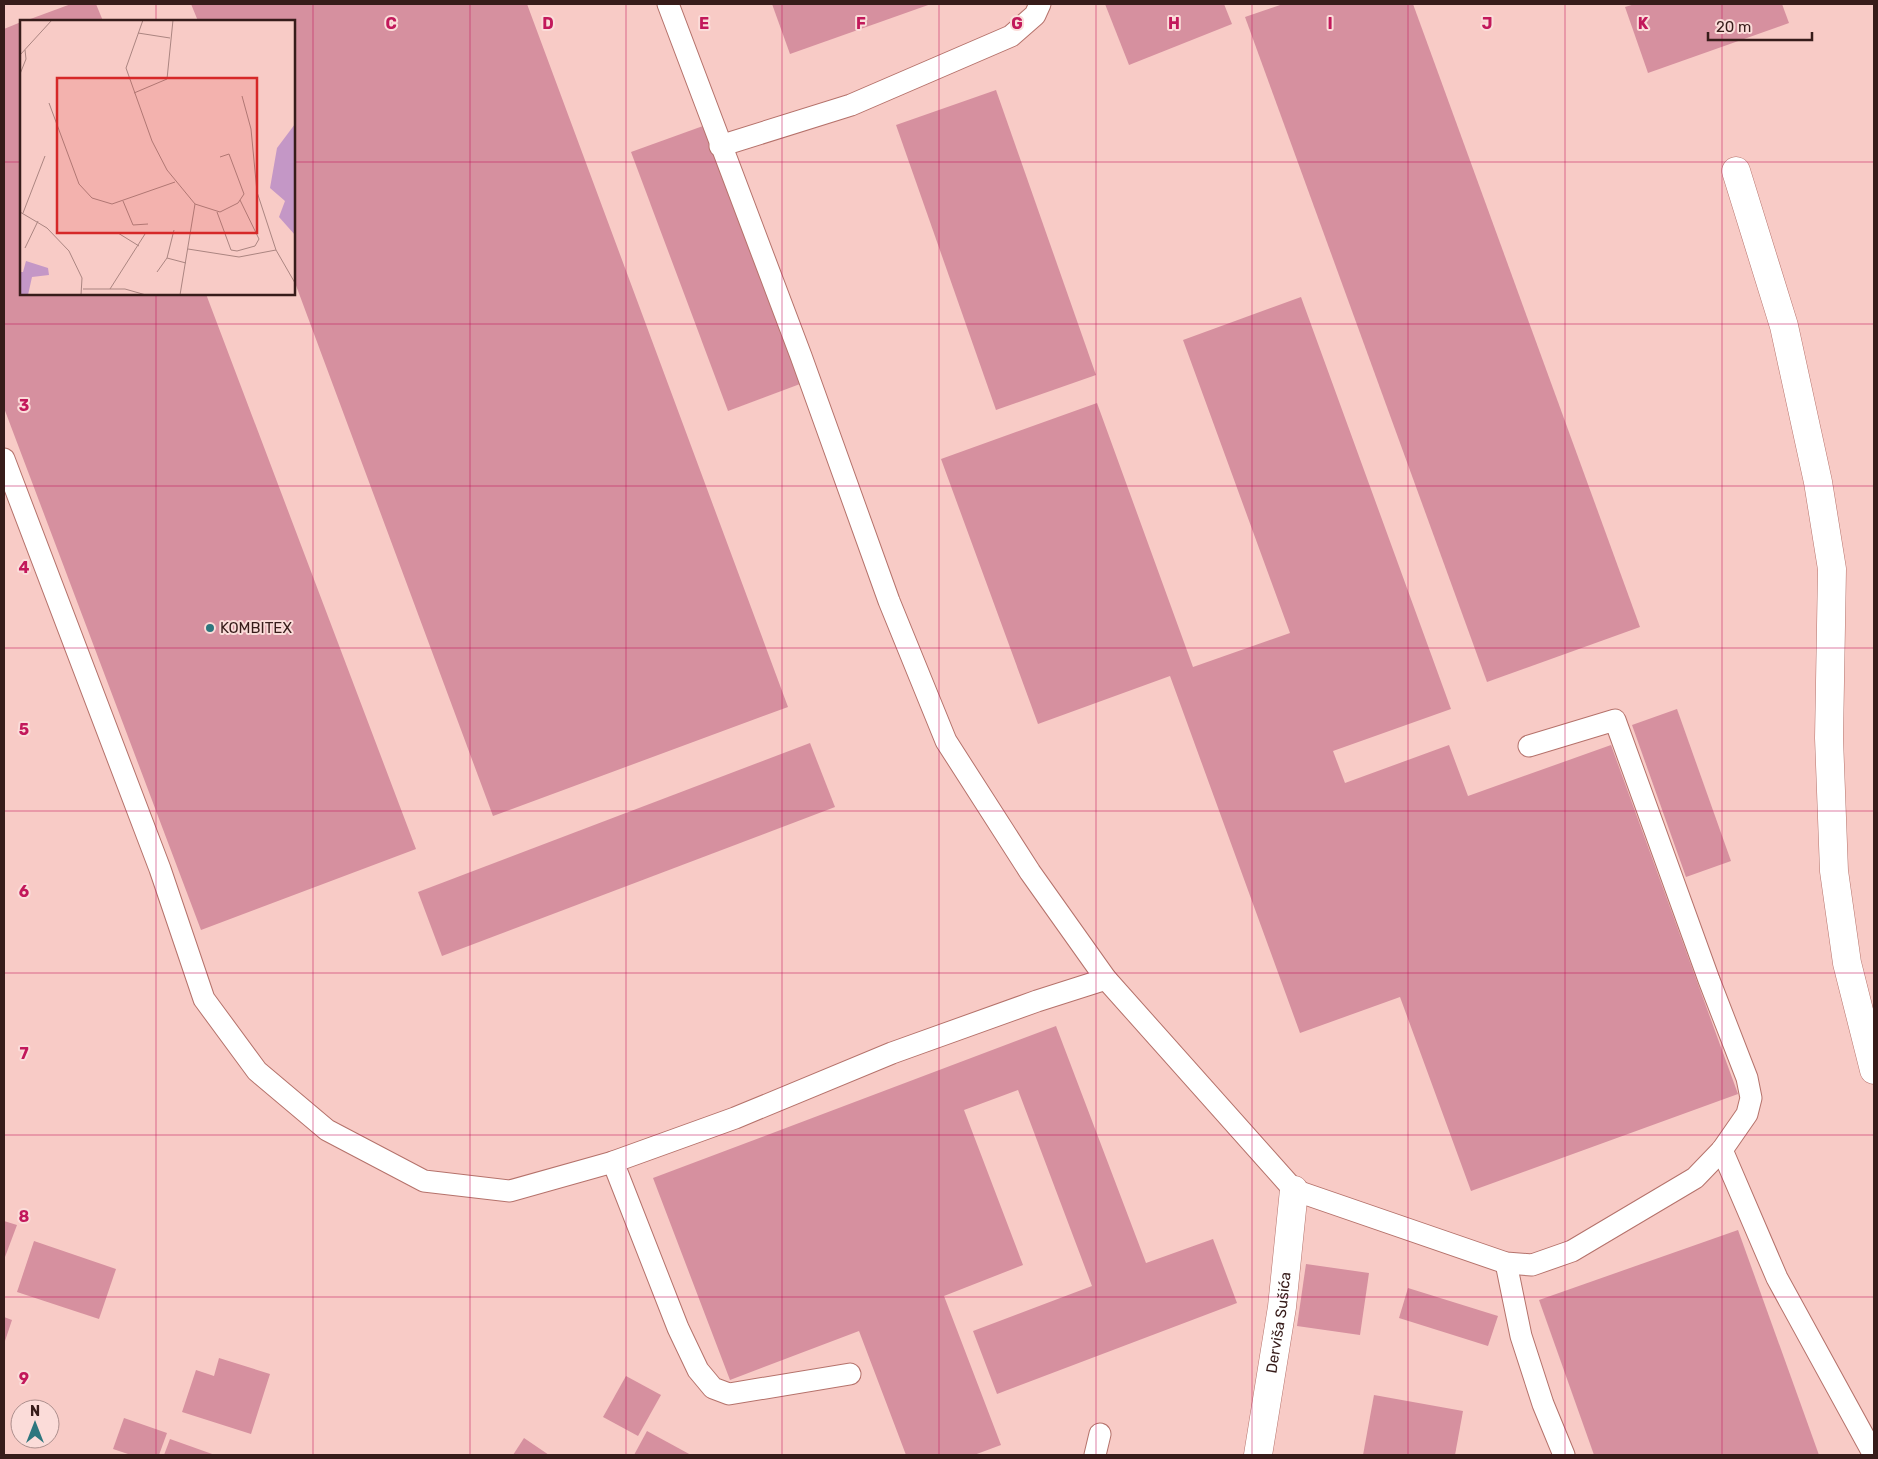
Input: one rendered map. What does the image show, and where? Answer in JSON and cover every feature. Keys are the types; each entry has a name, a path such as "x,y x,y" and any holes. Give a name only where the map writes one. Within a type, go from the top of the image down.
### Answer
{"street":[{"path":"1736,171 1784,326 1818,482 1832,569 1829,738 1834,871 1847,963 1874,1070"},
{"name":"Derviša Sušića","path":"1258,1455 1282,1307 1294,1190"}],"lane":[{"path":"668,4 720,146 801,356 889,601 946,741 1030,872 1106,979 1294,1190 1506,1263 1532,1265 1572,1251 1695,1178 1722,1150 1747,1114 1751,1098 1747,1078 1709,980 1615,720 1529,746"},
{"path":"720,146 852,105 1011,36 1035,14 1040,4"},
{"path":"4,460 160,869 204,999 257,1071 327,1130 424,1181 510,1191 613,1162 735,1118 892,1053 1036,1000 1106,979"},
{"path":"1722,1150 1777,1278 1874,1455"},
{"path":"613,1162 678,1328 698,1370 713,1388 729,1394 850,1374"},
{"path":"1506,1263 1521,1336 1543,1404 1564,1455"},
{"path":"1095,1455 1100,1434"}],"building":[{"path":"71,4 96,4 103,20 28,20"},
{"path":"191,4 527,4 788,707 493,816 295,283 295,20 198,20"},
{"path":"772,4 931,4 790,54"},
{"path":"1105,4 1224,4 1232,24 1129,65"},
{"path":"1283,4 1413,4 1640,627 1487,682 1245,17"},
{"path":"1635,4 1782,4 1789,23 1648,73 1625,7"},
{"name":"KOMBITEX","path":"20,22 20,295 206,295 416,849 201,930 4,408 4,29"},
{"path":"996,90 1096,375 996,410 896,125"},
{"path":"703,126 800,384 728,411 631,152"},
{"path":"1301,297 1451,709 1333,751 1345,783 1449,745 1468,796 1611,745 1738,1094 1471,1191 1400,997 1300,1033 1170,676 1038,724 941,459 1097,403 1193,667 1290,633 1183,340"},
{"path":"1677,709 1731,861 1686,877 1632,725"},
{"path":"810,743 835,807 442,956 418,892"},
{"path":"1056,1026 1146,1263 1213,1239 1237,1303 997,1394 973,1331 1092,1286 1018,1090 964,1110 1023,1265 944,1296 1001,1445 974,1455 906,1455 859,1331 730,1380 653,1178"},
{"path":"4,1221 17,1225 5,1257 4,1257"},
{"path":"1738,1230 1819,1455 1594,1455 1539,1300"},
{"path":"34,1241 116,1269 99,1319 17,1292"},
{"path":"1306,1264 1369,1273 1360,1335 1297,1326"},
{"path":"1408,1288 1498,1316 1488,1346 1399,1318"},
{"path":"4,1317 12,1320 4,1344"},
{"path":"219,1358 270,1374 251,1434 182,1412 196,1370 214,1376"},
{"path":"626,1376 661,1395 638,1436 603,1417"},
{"path":"1374,1395 1463,1411 1455,1455 1363,1455"},
{"path":"124,1418 167,1433 159,1455 131,1455 113,1449"},
{"path":"647,1431 691,1455 634,1455"},
{"path":"524,1438 549,1455 513,1455"},
{"path":"170,1439 215,1455 164,1455"}],"place":[{"name":"KOMBITEX","path":"210,628"}]}
